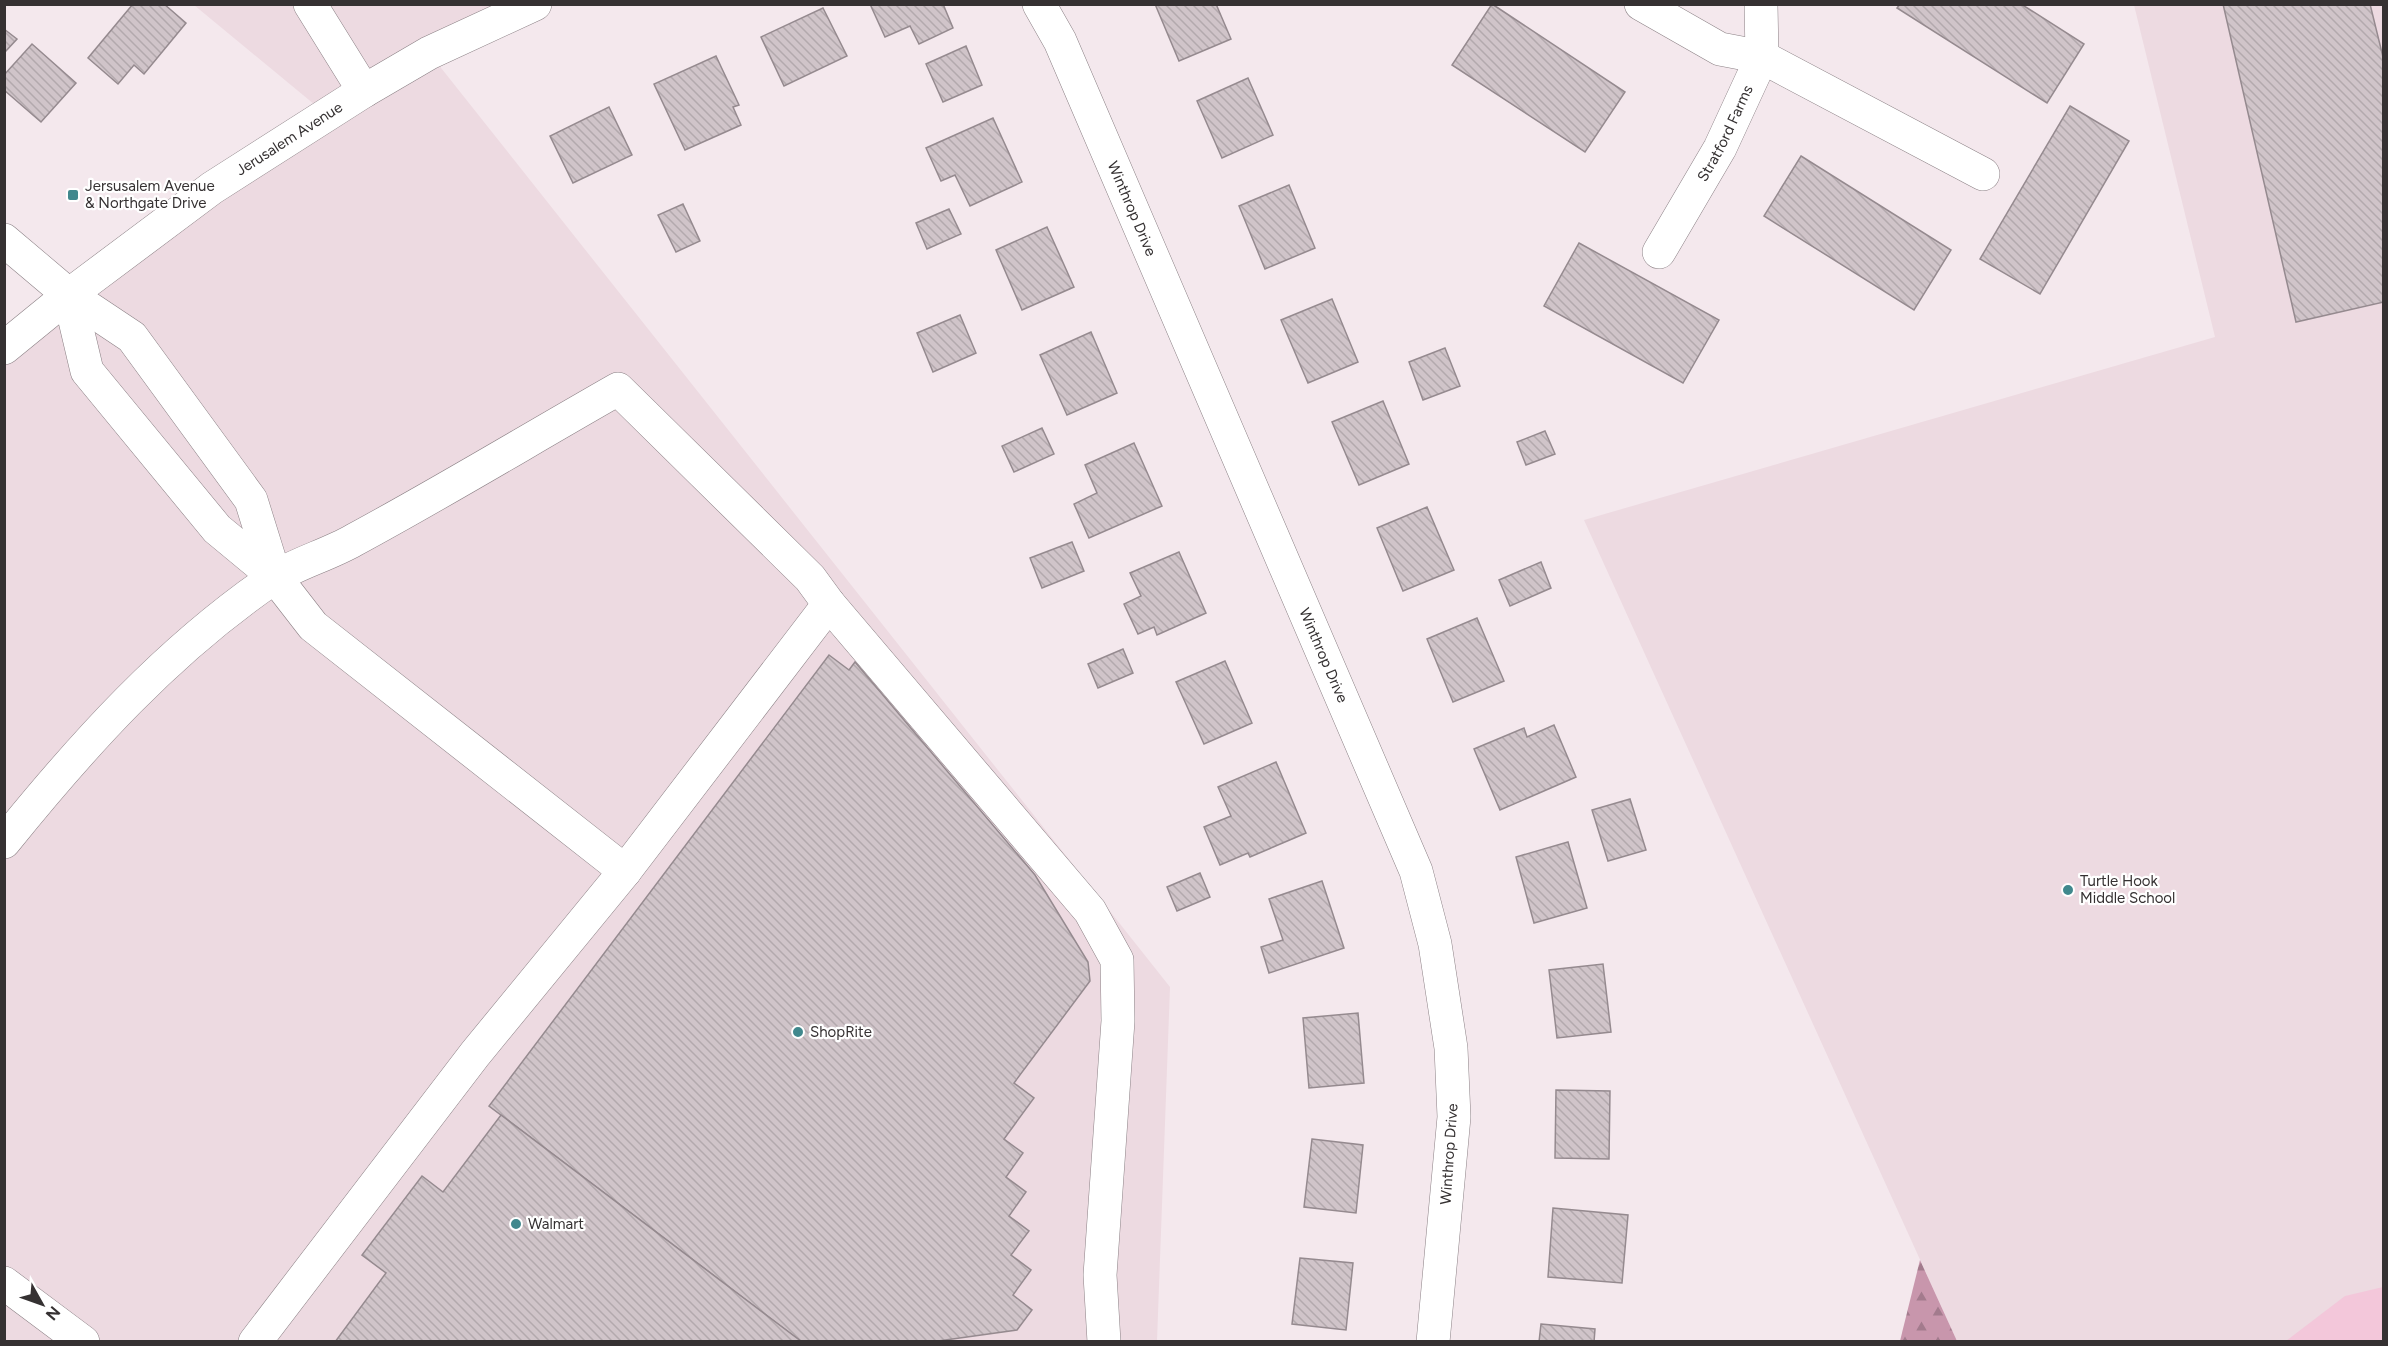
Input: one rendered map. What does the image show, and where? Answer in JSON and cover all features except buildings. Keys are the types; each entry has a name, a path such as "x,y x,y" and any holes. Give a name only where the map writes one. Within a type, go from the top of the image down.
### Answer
{"street":[{"path":"310,4 364,91"},
{"name":"Jerusalem Avenue","path":"4,348 69,295 212,188 364,91 429,53 535,4"},
{"name":"Winthrop Drive","path":"1039,4 1060,40 1416,871 1437,956 1451,1048 1454,1117 1433,1341"},
{"path":"1641,4 1720,49 1762,57 1983,174"},
{"name":"Stratford Farms","path":"1659,252 1720,148 1762,57 1761,4"},
{"path":"4,240 69,295 132,336 251,500 275,577"},
{"path":"69,295 87,371 217,530 275,577 313,626 625,871"},
{"path":"4,842 76,755 163,666 224,614 275,577 353,541 618,389 810,578 829,604 1090,911 1117,960 1118,1021 1100,1275 1104,1341"},
{"path":"255,1341 475,1054 625,871 829,604"},
{"path":"4,1283 83,1341"}],"shaded area":[{"path":"194,5 535,5 430,54 1170,987 1157,1341 5,1342 5,348 326,114"},
{"name":"Turtle Hook Middle School","path":"2134,5 2383,5 2383,1341 1957,1341 1584,520 2215,337"},
{"path":"2383,1287 2383,1341 2286,1341 2345,1296"}],"green space":[{"path":"1920,1260 1957,1341 1900,1341"}],"place":[{"name":"Jersusalem Avenue & Northgate Drive","path":"73,195"},
{"name":"Turtle Hook Middle School","path":"2068,890"},
{"name":"ShopRite","path":"798,1032"},
{"name":"Walmart","path":"516,1224"}]}
